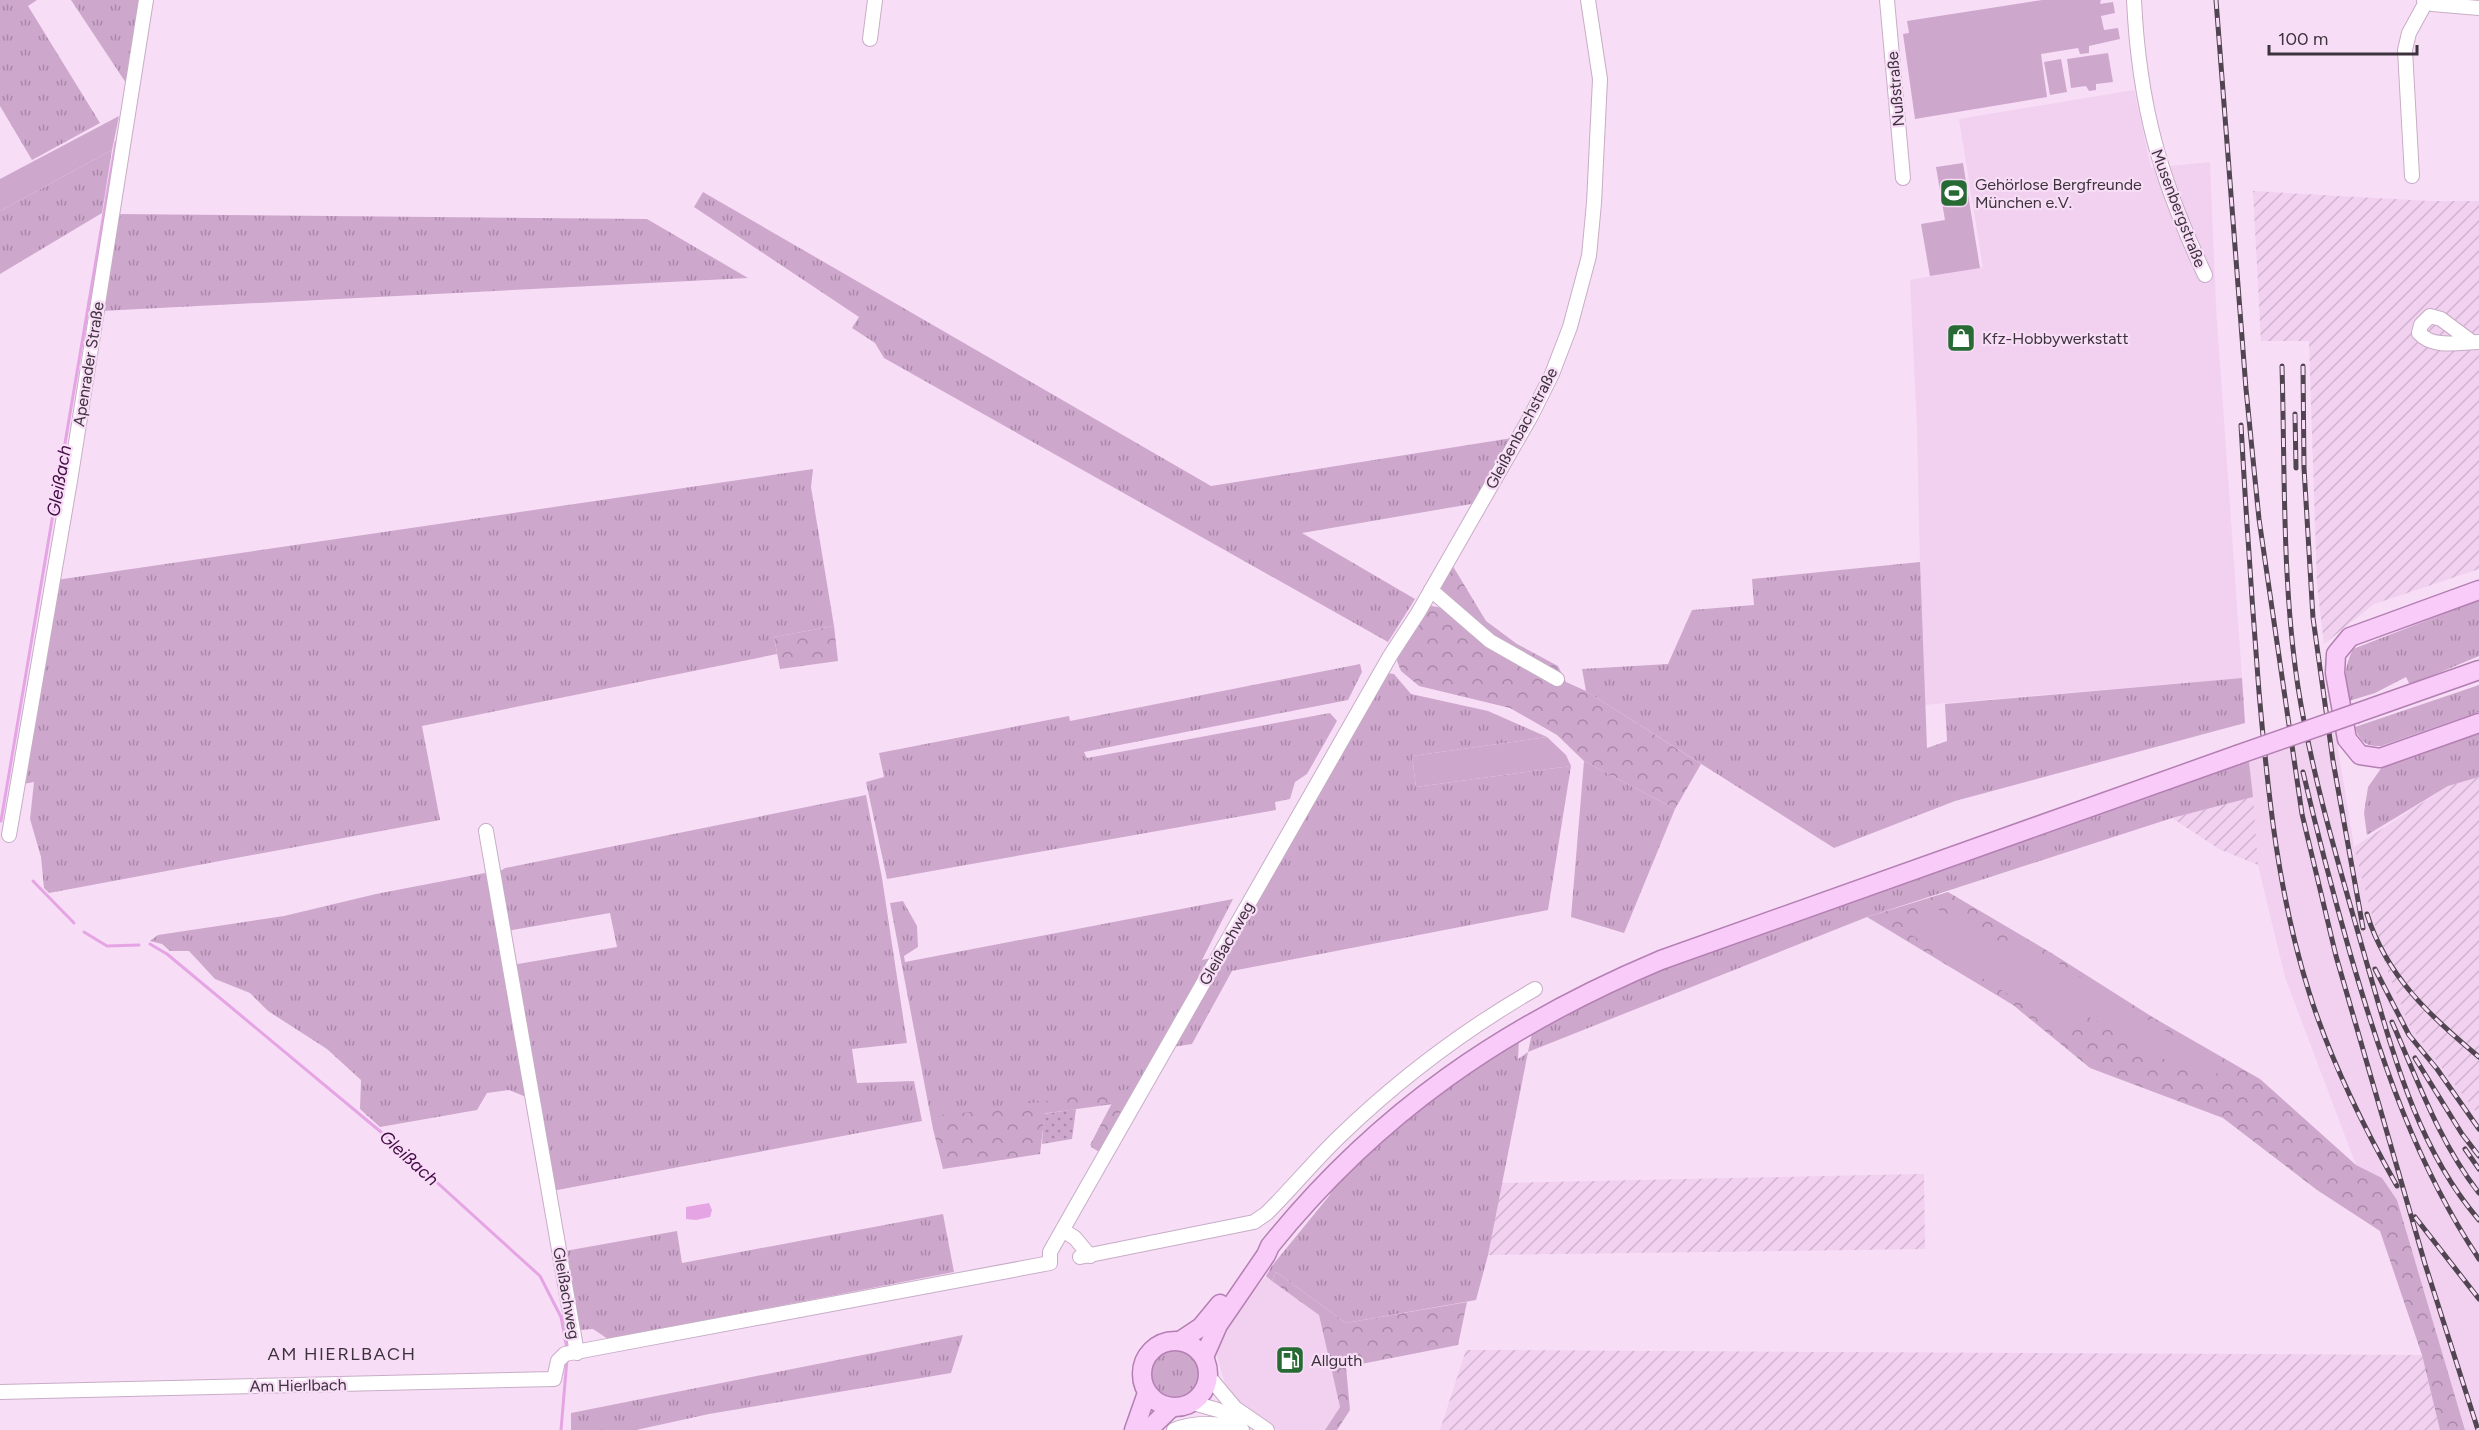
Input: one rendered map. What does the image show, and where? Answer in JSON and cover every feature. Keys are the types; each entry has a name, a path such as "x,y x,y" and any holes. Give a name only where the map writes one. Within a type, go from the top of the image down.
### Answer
{"main road":[{"path":"2479,590 2350,637 2337,654 2335,673 2347,740 2360,755 2380,758 2479,723"},
{"path":"1204,1357 1218,1325 1270,1246 1322,1186 1390,1121 1442,1080 1509,1035 1550,1011 1598,987 1672,956 2479,670"},
{"path":"1180,1341 1201,1327 1260,1252 1270,1246"},
{"path":"1148,1430 1171,1408 1193,1403 1206,1388 1209,1377 1204,1357 1190,1344 1180,1341 1167,1342 1156,1347 1147,1356 1142,1368 1142,1381 1147,1393 1157,1403 1171,1408"},
{"path":"1134,1430 1147,1393"}],"street":[{"name":"Apenrader Straße","path":"9,835 70,481 146,0"},
{"path":"870,39 875,0"},
{"name":"Gleißenbachstraße","path":"1390,656 1431,590 1552,374 1570,327 1587,265 1594,203 1600,79 1588,0"},
{"name":"Nußstraße","path":"1887,0 1903,178"},
{"name":"Musenbergstraße","path":"2134,0 2141,88 2159,162 2183,226 2205,274"},
{"path":"2412,176 2405,50 2409,33 2425,1 2479,8"},
{"path":"1431,590 1490,640 1557,679"},
{"name":"Gleißachweg","path":"486,831 570,1354 1041,1265 1050,1263 1050,1252 1390,656"},
{"path":"1064,1231 1075,1238 1085,1257 1254,1222 1268,1213 1340,1136 1428,1060 1461,1035 1534,988"},
{"name":"Am Hierlbach","path":"0,1392 542,1380 554,1379 558,1361 570,1354"},
{"path":"1209,1377 1235,1408 1267,1430"},
{"path":"1193,1403 1228,1414 1253,1430"},
{"path":"1174,1430 1216,1424 1242,1430"}],"shaded area":[{"path":"2134,90 2151,168 2210,162 2216,306 2242,678 1923,705 1917,426 1910,280 1983,267 1959,119"},
{"path":"2253,191 2429,201 2479,201 2479,569 2374,604 2324,644 2317,584 2309,341 2261,341"},
{"path":"2335,730 2354,847 2409,1025 2479,1116 2479,1430 2465,1430 2397,1200 2382,1178 2356,1165 2285,977 2258,865 2249,762"},
{"path":"2479,777 2479,1116 2409,1025 2385,964 2354,847 2448,786"},
{"path":"2253,797 2258,865 2219,849 2172,818"},
{"path":"1924,1174 1925,1249 1488,1255 1501,1183"},
{"path":"709,1203 712,1210 710,1217 696,1220 686,1219 686,1207"},
{"path":"1266,1276 1319,1315 1340,1407 1325,1430 1278,1430 1249,1415 1227,1391 1216,1353 1219,1335"},
{"path":"1466,1350 2422,1355 2440,1430 1440,1430"}],"green space":[{"path":"0,0 37,0 28,6 100,123 32,160 0,106"},
{"path":"71,0 142,0 128,86"},
{"path":"2042,0 2101,0 2100,4 2113,2 2115,13 2101,16 2104,30 2118,28 2120,39 2089,46 2089,53 2080,54 2078,48 2041,54 2047,97 1915,119 1903,34 1909,33 1907,21"},
{"path":"2108,53 2113,82 2096,84 2096,90 2089,91 2086,86 2071,88 2067,59"},
{"path":"2061,59 2067,92 2050,95 2044,62"},
{"path":"119,116 112,150 0,211 0,179"},
{"path":"112,150 102,213 0,274 0,211"},
{"name":"Gehörlose Bergfreunde München e.V.","path":"1963,163 1980,268 1930,276 1921,224 1945,220 1936,167"},
{"path":"703,192 1211,486 1512,438 1477,503 1302,533 1415,599 1388,642 884,358 875,343 852,328 859,317 694,207"},
{"path":"116,214 647,219 748,278 101,311"},
{"path":"813,469 811,487 834,626 774,637 777,654 422,726 440,820 49,893 44,888 41,857 30,819 34,782 23,784 56,580"},
{"path":"1920,562 1927,748 1947,741 1945,704 2242,678 2245,723 1955,801 1834,848 1586,691 1582,669 1668,664 1692,610 1754,605 1752,579"},
{"path":"1451,563 1486,621 1517,644 1558,666 1566,682 1586,691 1701,764 1675,809 1584,761 1557,735 1510,708 1419,686 1401,671 1397,661 1401,645 1427,605 1442,608 1436,589"},
{"path":"2479,600 2479,656 2410,685 2406,677 2375,693 2349,701 2345,674 2353,649"},
{"path":"834,626 838,661 780,669 774,637"},
{"path":"1360,664 1362,672 1348,700 1084,752 1087,758 1330,713 1337,721 1307,774 1295,782 1290,799 1275,802 1276,810 887,879 866,782 884,777 879,753 1069,716 1070,721"},
{"path":"1387,673 1394,674 1411,694 1488,711 1547,737 1412,756 1416,787 1571,766 1548,910 1232,971 1192,1044 1173,1047"},
{"path":"2479,685 2479,712 2381,746 2367,744 2361,739 2355,727"},
{"path":"2479,733 2479,777 2448,786 2367,835 2364,813 2368,787 2382,767"},
{"path":"1547,737 1566,755 1571,766 1416,787 1412,756"},
{"path":"1584,761 1675,809 1624,933 1571,917"},
{"path":"2249,762 2253,797 2172,818 1867,917 1528,1052 1532,1033 1549,1022 1664,966 2227,767"},
{"path":"866,795 882,878 907,1043 852,1049 857,1083 914,1081 922,1121 552,1191 512,965 617,947 610,913 507,931 499,872 505,868"},
{"path":"485,873 489,876 531,1099 509,1090 487,1093 477,1110 380,1127 360,1109 361,1080 327,1049 268,1011 250,993 215,979 189,951 170,951 162,944 150,941 158,935 284,916 376,894"},
{"path":"1948,892 2053,954 2154,1018 2260,1079 2356,1165 2382,1178 2397,1200 2465,1430 2440,1430 2422,1355 2380,1231 2317,1190 2223,1118 2090,1068 2013,1005 1867,917"},
{"path":"1233,899 1202,960 1215,957 1101,1153 1091,1147 1113,1104 933,1129 890,903 903,901 917,926 918,947 904,956 905,962"},
{"path":"1935,908 2001,944 2026,943 2222,1066 2209,1084 2082,1013 2062,1027 1905,931"},
{"path":"1519,1040 1518,1059 1528,1052 1488,1255 1476,1300 1346,1323 1276,1272 1272,1281 1266,1276 1329,1196 1337,1182 1408,1114"},
{"path":"1137,1088 1101,1151 1090,1145 1112,1103 1045,1112 1040,1154 943,1169 933,1129 934,1117"},
{"path":"1076,1109 1072,1139 1042,1144 1044,1114"},
{"path":"943,1214 954,1272 608,1339 593,1329 579,1330 565,1251 677,1231 682,1263"},
{"path":"1276,1272 1346,1323 1467,1302 1458,1345 1346,1367 1350,1410 1337,1430 1325,1430 1340,1407 1319,1315 1272,1281"},
{"path":"963,1335 951,1373 709,1414 636,1430 571,1430 571,1413"},
{"path":"1175,1350 1192,1357 1199,1374 1192,1391 1175,1398 1158,1391 1151,1374 1158,1357"}],"waterway":[{"name":"Gleißach","path":"1,821 116,142"},
{"name":"Gleißach","path":"33,881 74,923"},
{"name":"Gleißach","path":"84,932 107,946 139,945"},
{"name":"Gleißach","path":"150,944 167,954 387,1137 540,1276 561,1317 567,1349"},
{"name":"Gleißach","path":"561,1430 567,1359"}],"railway":[{"path":"2216,0 2246,389 2259,519 2302,814 2336,956 2425,1264 2478,1430"},
{"path":"2282,366 2289,607 2298,687 2311,757 2328,827 2398,1065 2423,1131 2439,1162 2457,1192 2479,1220"},
{"path":"2303,366 2304,468 2313,618 2333,761 2363,928"},
{"path":"2295,414 2296,468"},
{"path":"2241,425 2262,730 2276,844 2289,918 2317,1017 2337,1067 2371,1139 2397,1186"},
{"path":"2303,772 2350,953 2374,1033 2402,1111 2437,1187 2479,1259"},
{"path":"2367,914 2386,957 2412,994 2427,1011 2479,1057"},
{"path":"2375,969 2409,1035 2437,1069 2479,1129"},
{"path":"2392,1022 2441,1132 2479,1193"},
{"path":"2415,1058 2462,1134 2479,1156"},
{"path":"2465,1149 2479,1169"},
{"path":"2415,1217 2479,1299"}],"place":[{"name":"Gehörlose Bergfreunde München e.V.","path":"1954,193"},
{"name":"Kfz-Hobbywerkstatt","path":"1961,338"},
{"name":"Allguth","path":"1290,1360"}],"district":[{"name":"AM HIERLBACH","path":"342,1354"}]}
